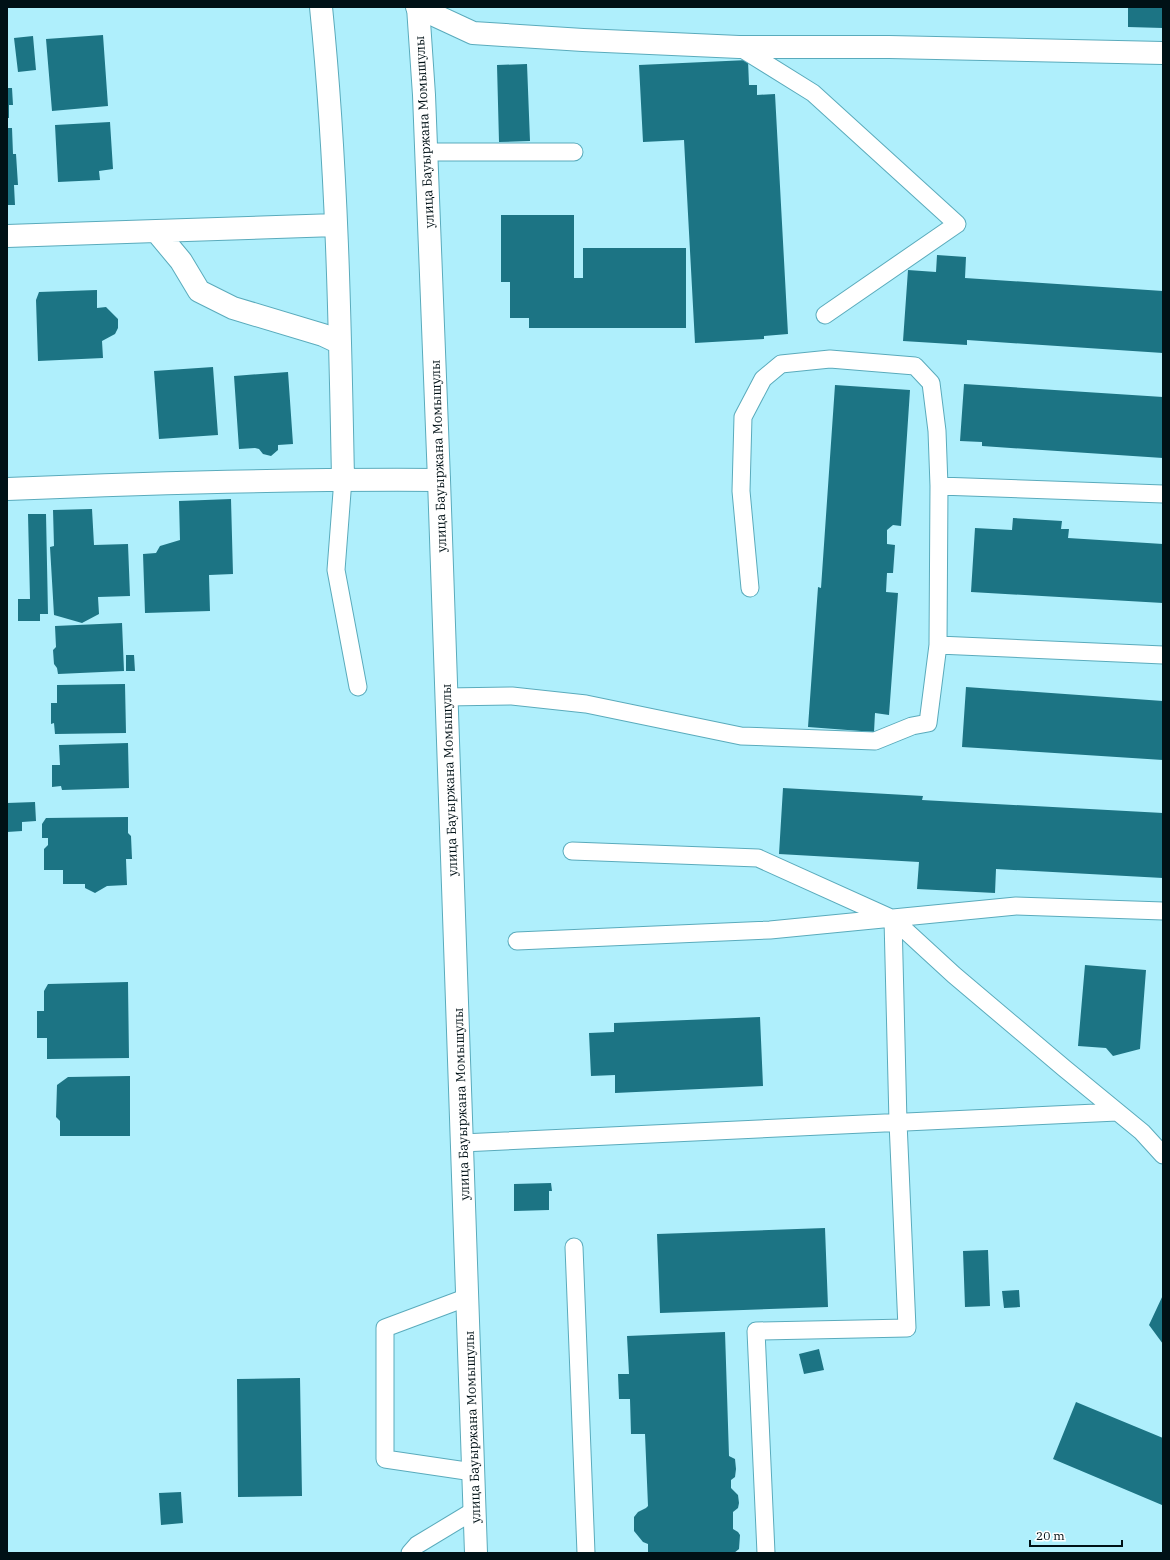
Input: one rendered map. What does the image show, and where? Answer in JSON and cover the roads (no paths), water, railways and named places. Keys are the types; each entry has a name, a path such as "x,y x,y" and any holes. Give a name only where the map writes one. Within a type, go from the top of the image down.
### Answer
{"street":[{"path":"321,7 326,54 336,225 343,479"},
{"path":"417,7 474,33 583,40 739,47 889,47 1163,53"},
{"name":"улица Бауыржана Момышулы","path":"417,7 426,152 439,480 476,1553"},
{"path":"7,236 336,225"},
{"path":"156,231 181,261 198,290 233,308 322,335 340,343"},
{"path":"7,489 343,479 439,480"}],"lane":[{"path":"739,47 813,93 957,224 825,315"},
{"path":"426,152 574,152"},
{"path":"446,697 512,696 586,704 741,736 875,741 912,726 928,723 938,645 939,486 937,430 931,383 915,366 830,360 781,364 763,379 743,417 741,491 750,588"},
{"path":"343,479 336,570 358,687"},
{"path":"939,486 1163,494"},
{"path":"938,645 1163,655"},
{"path":"572,851 758,858 893,919 960,980 1142,1132 1163,1156"},
{"path":"517,941 770,930 1016,906 1163,911"},
{"path":"766,1553 756,1331 907,1328 898,1122 893,919"},
{"path":"462,1143 1117,1112"},
{"path":"574,1247 586,1553"},
{"path":"468,1297 385,1328 385,1459 474,1472"},
{"path":"410,1553 417,1545 475,1510"}]}
